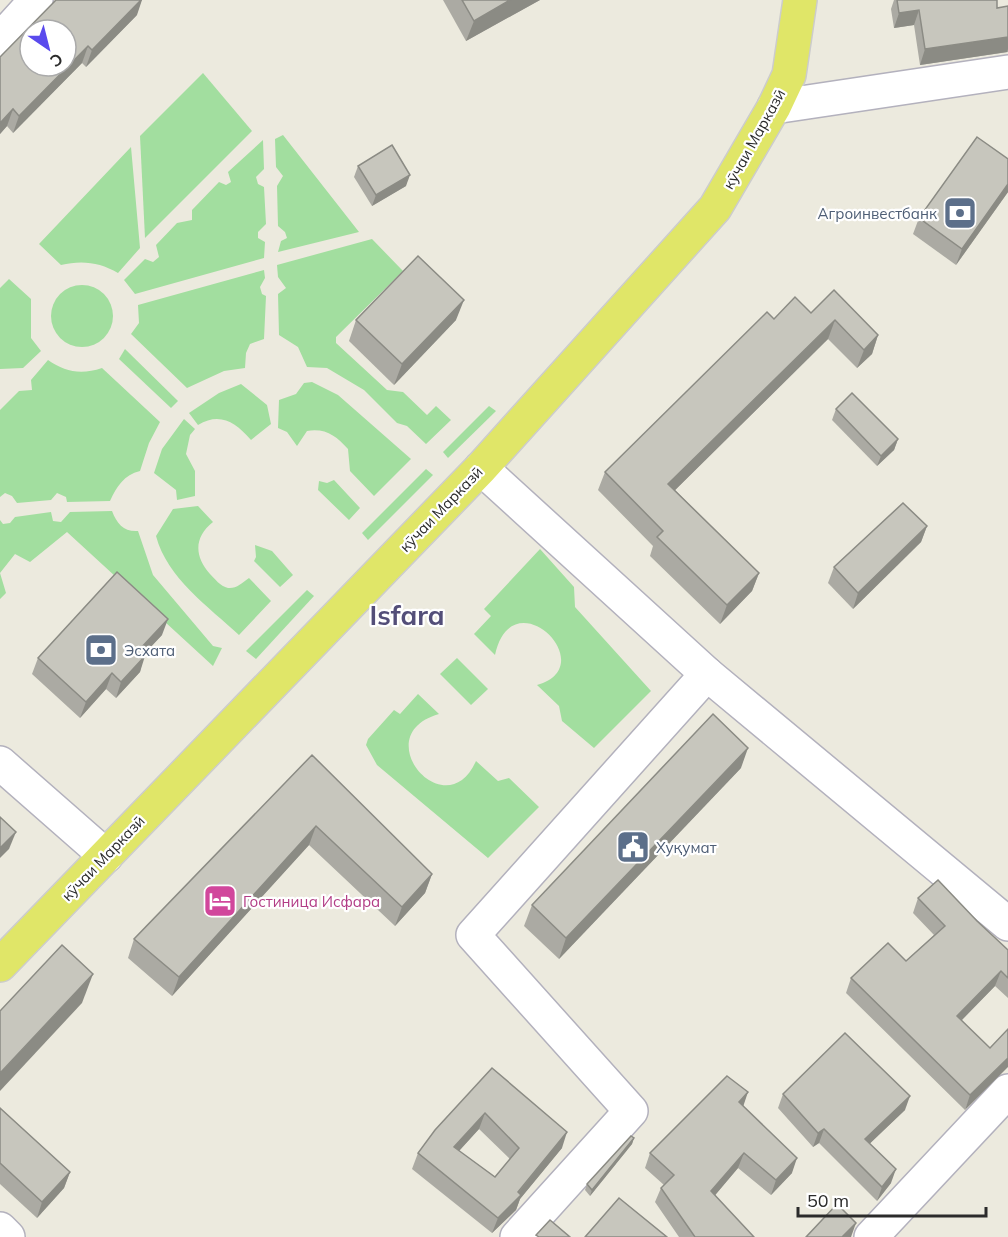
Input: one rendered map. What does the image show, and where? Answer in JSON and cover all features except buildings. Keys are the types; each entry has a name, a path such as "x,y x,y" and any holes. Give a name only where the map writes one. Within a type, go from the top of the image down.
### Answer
{"main road":[{"name":"кӯчаи Марказӣ","path":"0,965 481,468 715,208 774,107 789,75 800,0"}],"street":[{"path":"0,40 36,0"},
{"path":"774,107 1008,72"},
{"path":"481,468 707,674 1008,924"},
{"path":"517,1237 631,1111 473,935 707,674"},
{"path":"0,763 106,856"},
{"path":"876,1235 1008,1090"},
{"path":"0,1229 8,1237"}],"green space":[{"path":"203,73 252,131 145,238 140,136"},
{"path":"283,135 359,232 278,252 281,241 287,238 285,232 278,226 277,186 283,176 276,167 275,139"},
{"path":"263,140 264,169 256,177 258,184 264,187 266,224 258,232 258,238 265,242 264,258 135,294 124,280 145,259 153,262 159,257 156,245 177,223 192,220 192,210 219,182 226,185 231,182 228,172"},
{"path":"131,147 140,248 118,273 104,266 90,263 61,265 39,244"},
{"path":"372,239 403,271 336,337 336,343 387,390 403,392 427,415 436,406 451,420 426,444 407,426 397,423 364,390 327,368 307,367 298,347 279,335 278,294 286,288 278,277 277,265"},
{"path":"264,270 265,278 260,287 262,294 266,296 264,339 250,344 246,353 245,368 224,371 187,388 131,334 139,323 138,305"},
{"path":"9,279 31,299 31,338 41,351 23,368 0,369 0,288"},
{"path":"76,285 88,285 104,294 111,304 113,316 111,328 104,338 88,347 76,347 65,342 56,333 51,322 51,310 56,299 65,290"},
{"path":"125,349 178,401 171,408 119,359"},
{"path":"48,360 61,367 80,372 102,368 160,422 149,443 140,471 130,475 122,482 110,501 67,502 66,497 57,493 51,500 17,503 12,496 5,493 0,497 0,410 19,391 32,390 31,380"},
{"path":"312,382 338,395 411,459 374,496 350,471 348,449 335,437 325,432 307,431 297,446 287,432 278,428 279,400 296,394 304,383"},
{"path":"241,384 267,405 271,424 251,440 239,428 227,421 213,419 198,425 189,413 219,393"},
{"path":"489,406 496,411 448,458 443,452"},
{"path":"184,419 195,429 190,435 186,454 195,471 195,496 177,500 176,490 154,473 162,449"},
{"path":"426,469 433,475 368,540 362,533"},
{"path":"334,480 360,508 349,520 318,490 319,481 327,483"},
{"path":"198,506 213,522 202,534 198,547 201,560 210,574 228,588 236,587 249,578 271,601 239,635 190,591 179,578 161,551 156,536 173,509"},
{"path":"112,511 122,526 138,531 153,575 213,646 222,648 213,666 67,532 30,562 15,554 0,573 0,520 3,524 10,523 15,517 51,512 53,521 61,522 70,512"},
{"path":"255,545 272,551 293,575 280,587 254,561"},
{"path":"540,549 574,587 575,607 651,691 594,748 562,721 559,706 537,685 555,675 561,661 558,646 548,633 533,625 518,624 504,633 495,655 474,634 491,616 484,609"},
{"path":"0,573 6,593 0,599"},
{"path":"307,590 314,596 256,659 246,651"},
{"path":"457,658 488,689 471,705 440,674"},
{"path":"418,694 439,714 418,725 409,740 410,756 418,771 432,782 447,785 463,779 476,761 498,781 509,778 539,807 488,858 377,765 366,745 368,739 394,710 400,714"}],"place":[{"name":"Агроинвестбанк","path":"960,213"},
{"name":"Эсхата","path":"101,650"},
{"name":"Хуқумат","path":"633,847"},
{"name":"Гостиница Исфара","path":"220,901"}],"district":[{"name":"Isfara","path":"407,615"}]}
